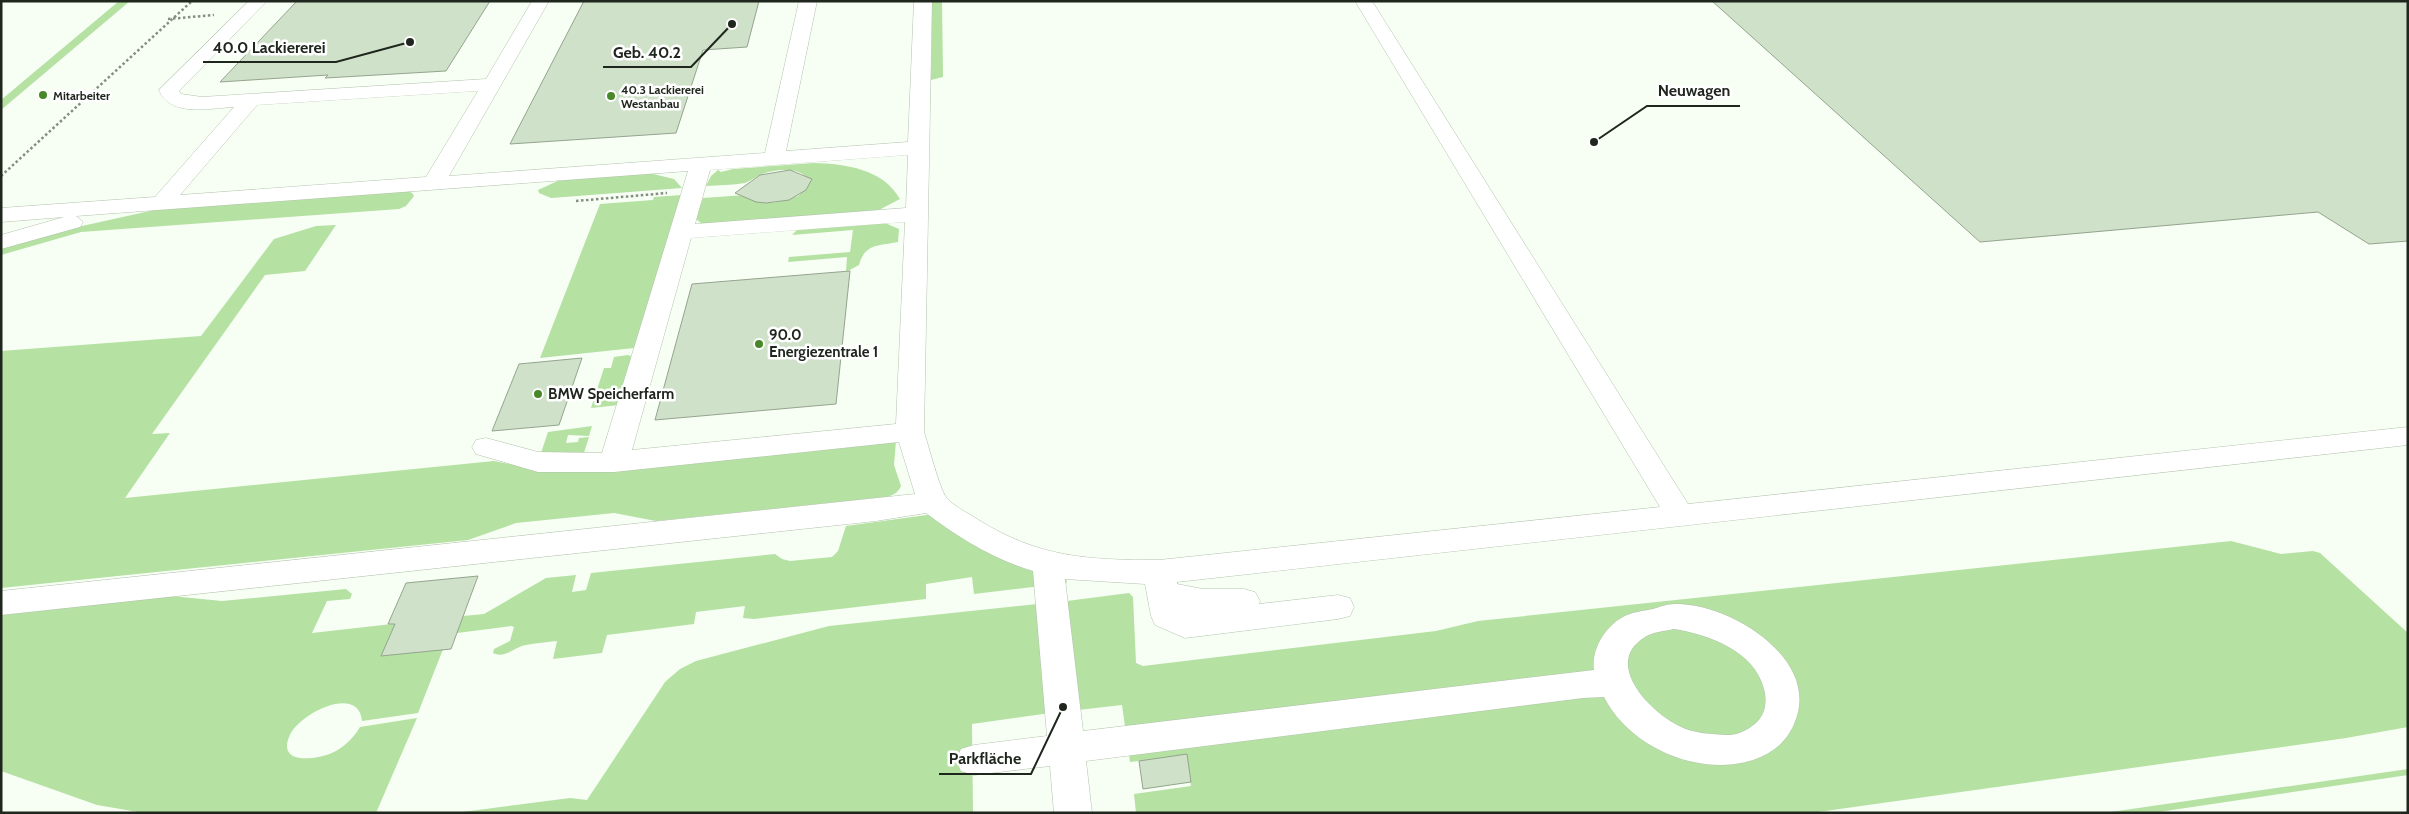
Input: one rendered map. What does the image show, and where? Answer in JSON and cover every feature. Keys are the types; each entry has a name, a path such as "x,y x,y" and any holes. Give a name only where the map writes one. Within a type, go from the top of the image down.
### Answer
{"lane":[{"path":"259,1 169,90 171,97 176,101 202,103 492,84"},
{"path":"434,183 541,1"},
{"path":"774,158 808,1"},
{"path":"923,1 910,432 932,502 1006,549 1048,564 1161,582 1680,515 2408,436"},
{"path":"1363,1 1680,515"},
{"path":"161,204 252,99"},
{"path":"1,216 919,148"},
{"path":"614,462 701,164"},
{"path":"1,242 126,206"},
{"path":"1,234 24,226 44,212"},
{"path":"681,232 917,214"},
{"path":"486,447 538,462 576,464 614,462 910,432"},
{"path":"1,603 876,510 932,502"},
{"path":"1048,564 1073,813"},
{"path":"1161,582 1193,602 1223,604 1335,599 1185,625 1167,616 1161,582"},
{"path":"1674,616 1719,626 1740,637 1759,651 1773,668 1781,686 1784,704 1780,721 1769,735 1753,745 1731,750 1707,750 1682,744 1659,733 1639,719 1623,702 1613,683 1610,665 1613,648 1622,634 1635,624 1654,618 1674,616"},
{"path":"974,760 1583,684 1613,683"}],"path":[{"path":"1,176 192,1"},
{"path":"168,18 215,15"},
{"path":"576,201 693,192"}],"green space":[{"path":"119,1 130,1 1,110 1,100"},
{"path":"932,1 942,1 943,77 931,80"},
{"path":"814,163 839,165 863,170 884,181 900,199 877,211 702,224 696,219 703,198 745,195 766,203 778,202 798,196 809,185 803,174 797,171 782,170 762,174 745,183 706,186 711,176 718,170 721,172 733,169"},
{"path":"649,173 674,179 682,188 551,198 539,193 538,190 562,179"},
{"path":"408,191 414,196 406,206 399,209 81,232 1,255 1,249 82,226 159,209"},
{"path":"682,195 634,348 540,358 600,204 653,200 654,197"},
{"path":"885,223 899,229 898,242 879,245 869,249 859,265 846,272 847,257 788,262 789,257 850,252 853,230 792,235 797,230"},
{"path":"336,225 305,271 265,275 152,434 170,433 125,498 494,461 534,469 896,441 894,465 901,486 894,494 883,497 656,521 614,513 516,523 468,540 1,588 1,351 201,336 274,239 316,226"},
{"path":"628,355 633,357 619,405 591,408 604,368 611,368 614,357"},
{"path":"592,426 589,436 568,435 566,443 578,442 579,438 589,437 582,459 540,456 548,432"},
{"path":"934,515 1066,578 1067,583 974,594 972,577 926,584 926,599 754,619 743,618 745,606 696,612 694,624 607,635 602,653 553,659 557,641 522,646 502,655 493,653 494,649 510,641 514,627 511,626 449,634 418,713 362,721 358,710 350,704 340,703 327,706 303,719 294,728 289,737 287,747 289,753 295,757 312,758 340,749 350,741 360,727 417,718 376,813 144,813 97,805 1,771 1,614 171,596 222,601 346,589 352,594 350,599 327,601 312,633 484,614 546,578 576,575 572,592 586,590 591,573 775,554 782,559 790,561 832,557 838,551 846,526"},
{"path":"2231,541 2281,554 2313,551 2320,553 2408,633 2408,727 2346,738 1811,813 1136,813 1134,794 1191,786 1187,755 1130,762 1122,705 1078,710 1067,601 1129,593 1133,597 1136,663 1143,666 1436,631 1478,621"},
{"path":"1038,604 1050,713 972,724 973,813 455,813 570,798 587,800 665,682 680,669 696,661 829,626"},
{"path":"2408,769 2408,775 2152,813 2104,813"}],"building":[{"path":"297,1 490,1 446,71 325,78 328,75 220,82"},
{"path":"584,1 759,1 747,47 703,50 676,133 510,144"},
{"path":"1712,1 2408,1 2408,241 2369,244 2318,212 1980,242"},
{"path":"790,170 812,179 806,190 789,200 766,203 756,202 735,193 760,175"},
{"name":"90.0 Energiezentrale 1","path":"850,271 836,404 655,420 692,284"},
{"name":"BMW Speicherfarm","path":"582,358 559,425 492,431 519,364"},
{"path":"478,576 451,649 381,656 395,624 388,624 406,583"},
{"path":"1187,754 1191,782 1143,789 1139,761"}],"place":[{"name":"Geb. 40.2","path":"732,24"},
{"name":"40.0 Lackiererei","path":"410,42"},
{"name":"Mitarbeiter","path":"43,95"},
{"name":"40.3 Lackiererei Westanbau","path":"611,96"},
{"name":"Neuwagen","path":"1594,142"},
{"name":"90.0 Energiezentrale 1","path":"759,344"},
{"name":"BMW Speicherfarm","path":"538,394"},
{"name":"Parkfläche","path":"1063,707"}]}
